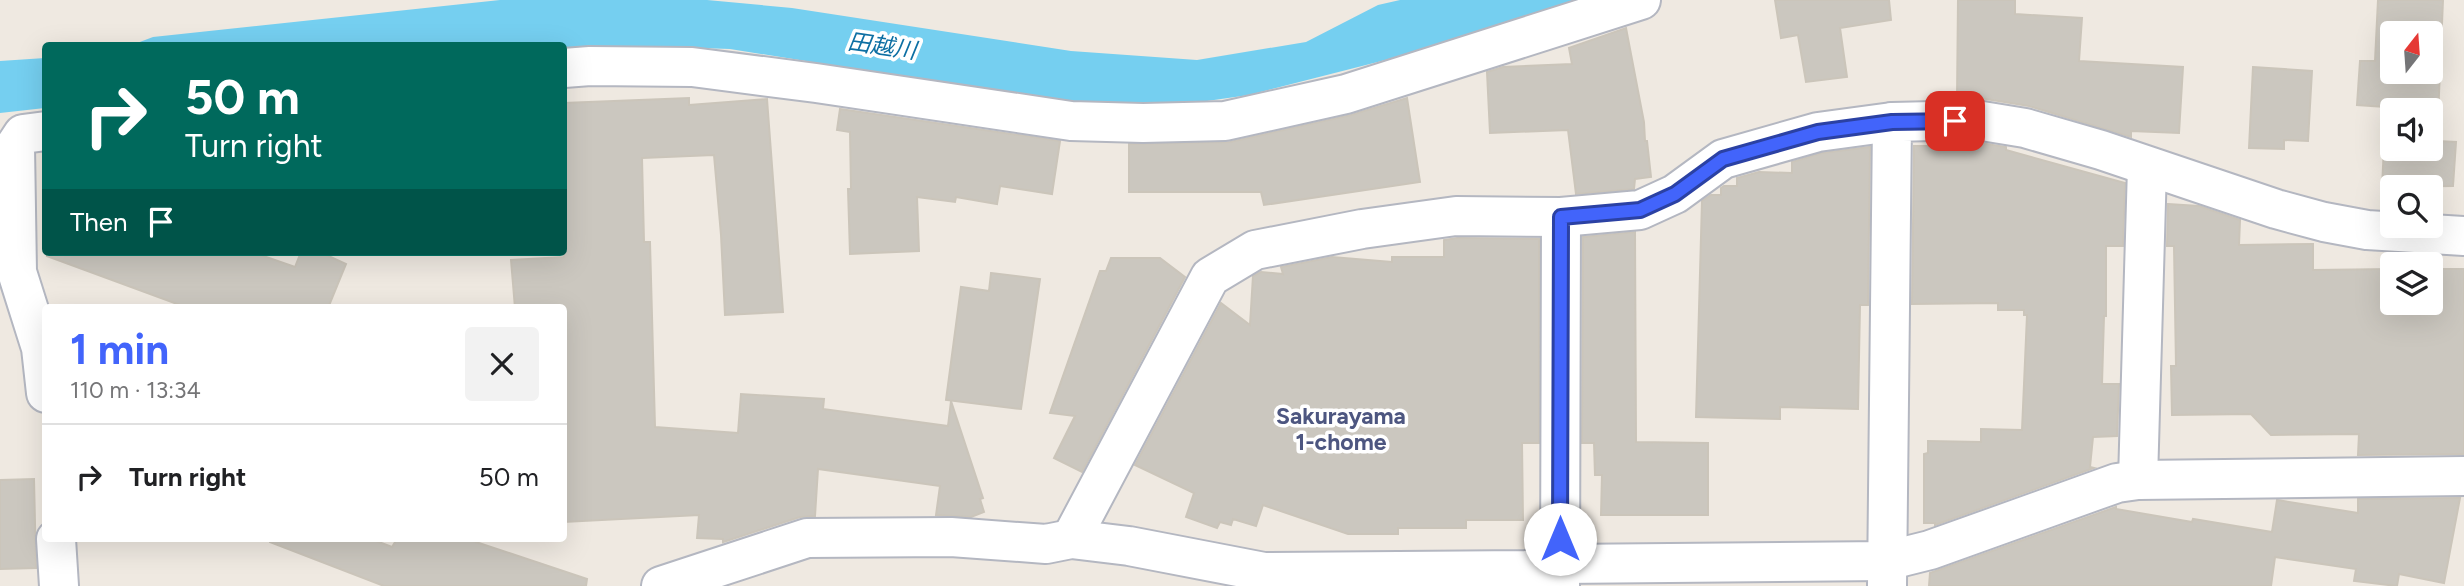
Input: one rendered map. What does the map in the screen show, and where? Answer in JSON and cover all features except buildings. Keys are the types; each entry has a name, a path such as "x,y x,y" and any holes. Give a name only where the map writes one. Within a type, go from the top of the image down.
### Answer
{"street":[{"path":"567,68 692,67 1071,121 1225,121 1346,94 1642,0"},
{"path":"1071,539 1210,277 1255,250 1362,229 1456,216 1561,217 1640,210 1675,194 1723,159 1818,132 1892,122 1976,120 2025,128 2324,222 2367,230 2464,236"},
{"path":"1887,574 1892,122"},
{"path":"42,132 23,134 15,146 17,272 42,357"},
{"path":"2138,480 2147,167"},
{"path":"1560,575 1561,217"},
{"path":"661,586 807,538 951,537 1046,544 1071,539 1129,546 1264,572 1527,570 1560,575 1887,574 1930,550 2117,482 2464,476"},
{"path":"56,542 58,586"}],"water":[{"name":"田越川","path":"500,0 707,0 792,8 1071,51 1197,60 1306,42 1378,5 1400,0 1581,0 1409,54 1249,95 1179,105 1086,103 730,49 643,46 567,50 567,42 140,42 153,37"},
{"path":"42,58 42,108 0,113 0,61"}],"district":[{"name":"Sakurayama 1-chome","path":"1341,429"}],"route":[{"path":"1560,539 1561,217 1640,210 1675,194 1723,159 1818,132 1892,122 1955,121"}]}
